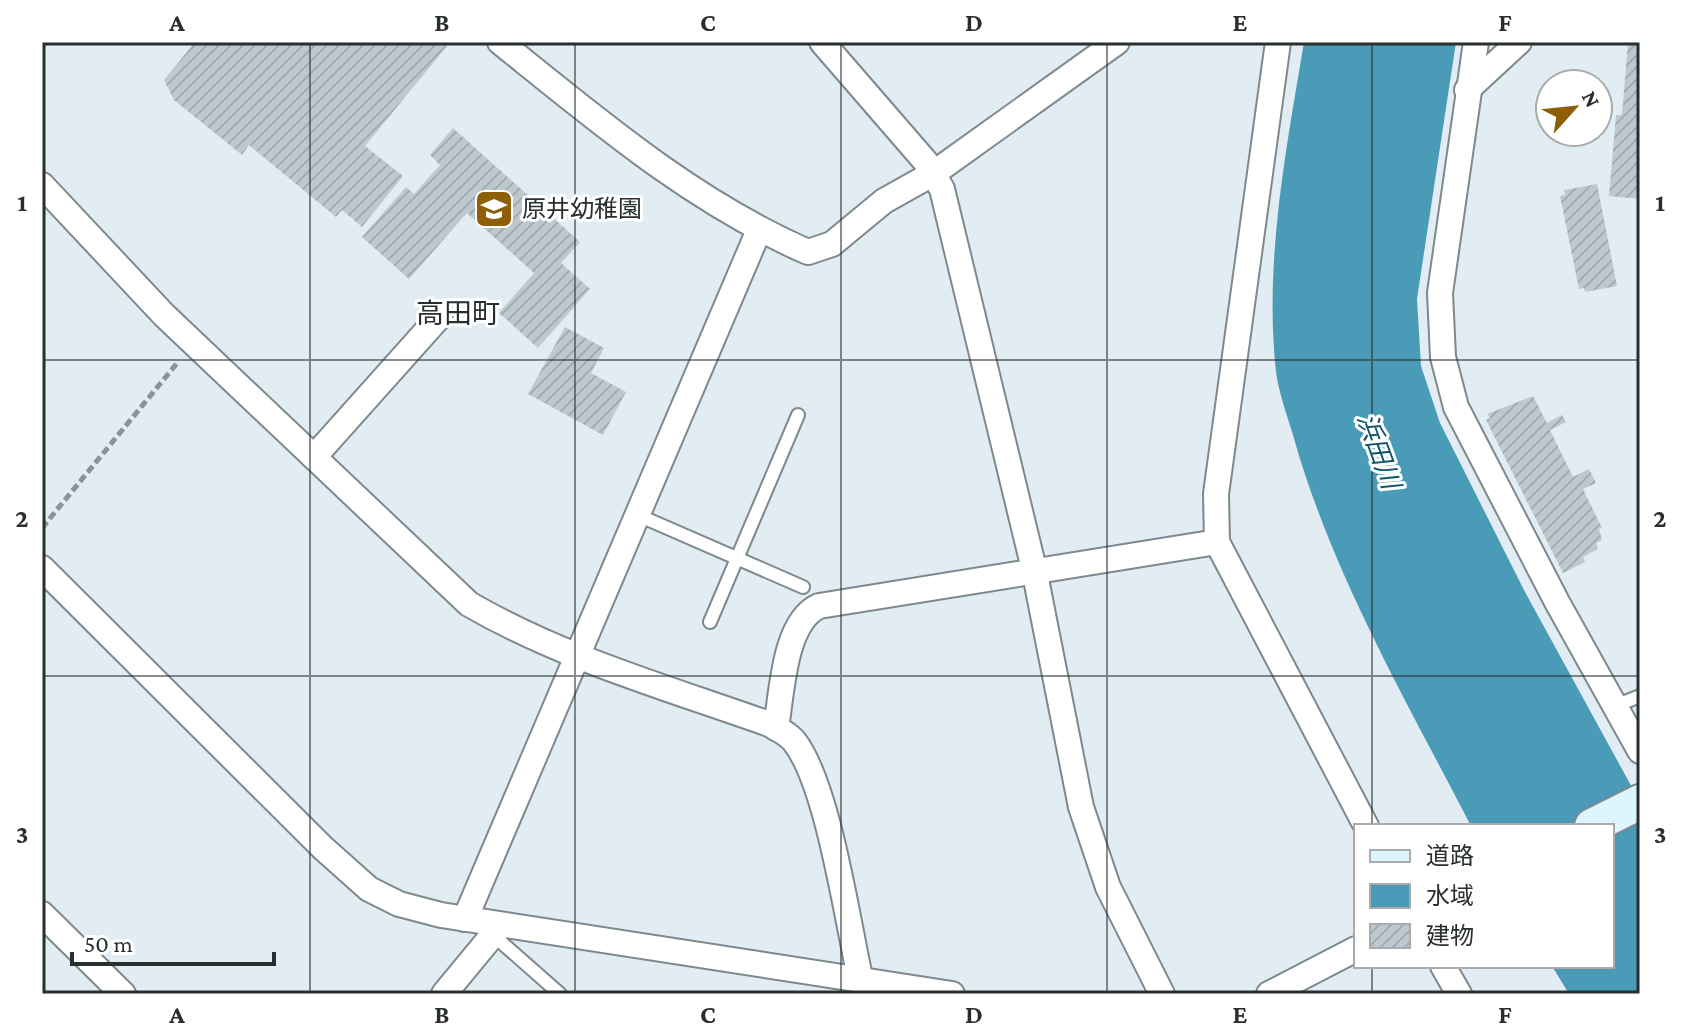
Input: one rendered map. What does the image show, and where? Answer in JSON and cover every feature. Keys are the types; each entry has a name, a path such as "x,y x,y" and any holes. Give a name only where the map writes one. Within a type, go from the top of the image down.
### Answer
{"street":[{"path":"500,42 652,162 759,230 808,252 832,244 884,201 934,173 1117,42"},
{"path":"822,42 934,173 948,211 1034,569 1081,807 1108,887 1162,994"},
{"path":"1278,42 1216,494 1217,542 1365,824"},
{"path":"1476,42 1440,293 1443,357 1456,407 1640,751"},
{"path":"1467,90 1519,42"},
{"path":"42,185 193,343 469,604 511,628 579,657 776,728 792,739 814,779 871,984"},
{"path":"465,919 640,516 759,230"},
{"path":"314,457 440,316"},
{"path":"776,728 794,634 807,612 833,603 1217,542"},
{"path":"42,568 323,848 369,889 399,904 465,919 497,930 952,994"},
{"path":"1596,824 1640,802"},
{"path":"42,914 123,994"},
{"path":"444,994 497,930"},
{"path":"1269,994 1354,950"},
{"path":"1444,968 1459,994"}],"lane":[{"path":"710,622 798,415"},
{"path":"640,516 803,587"},
{"path":"1615,706 1640,696"},
{"path":"497,930 560,994"}],"path":[{"path":"42,528 193,343"}],"water":[{"name":"浜田川","path":"1304,42 1456,42 1417,299 1421,366 1440,423 1525,592 1640,802 1640,994 1569,994 1553,968 1614,968 1614,824 1470,824 1397,686 1330,542 1311,492 1276,372 1273,331 1275,248 1290,124"}],"building":[{"path":"195,42 338,42 342,45 345,42 443,42 447,46 365,146 403,176 362,227 342,210 336,217 249,145 242,155 174,100 164,80"},
{"path":"1628,42 1640,42 1640,199 1609,196 1616,115 1622,115"},
{"path":"453,128 580,242 561,263 590,289 538,348 499,313 534,273 467,213 409,279 362,237 406,187 414,194 440,165 430,155"},
{"path":"1597,184 1617,286 1585,292 1584,288 1579,289 1560,196 1565,195 1564,190"},
{"path":"565,327 604,348 591,373 626,392 603,435 528,394"},
{"path":"1533,396 1547,423 1562,415 1566,422 1550,430 1573,477 1589,469 1596,483 1583,489 1602,528 1599,529 1602,540 1596,543 1598,549 1583,557 1585,562 1563,573 1486,420 1490,418 1487,414"}],"place":[{"name":"原井幼稚園","path":"494,209"}],"district":[{"name":"高田町","path":"458,313"}]}
